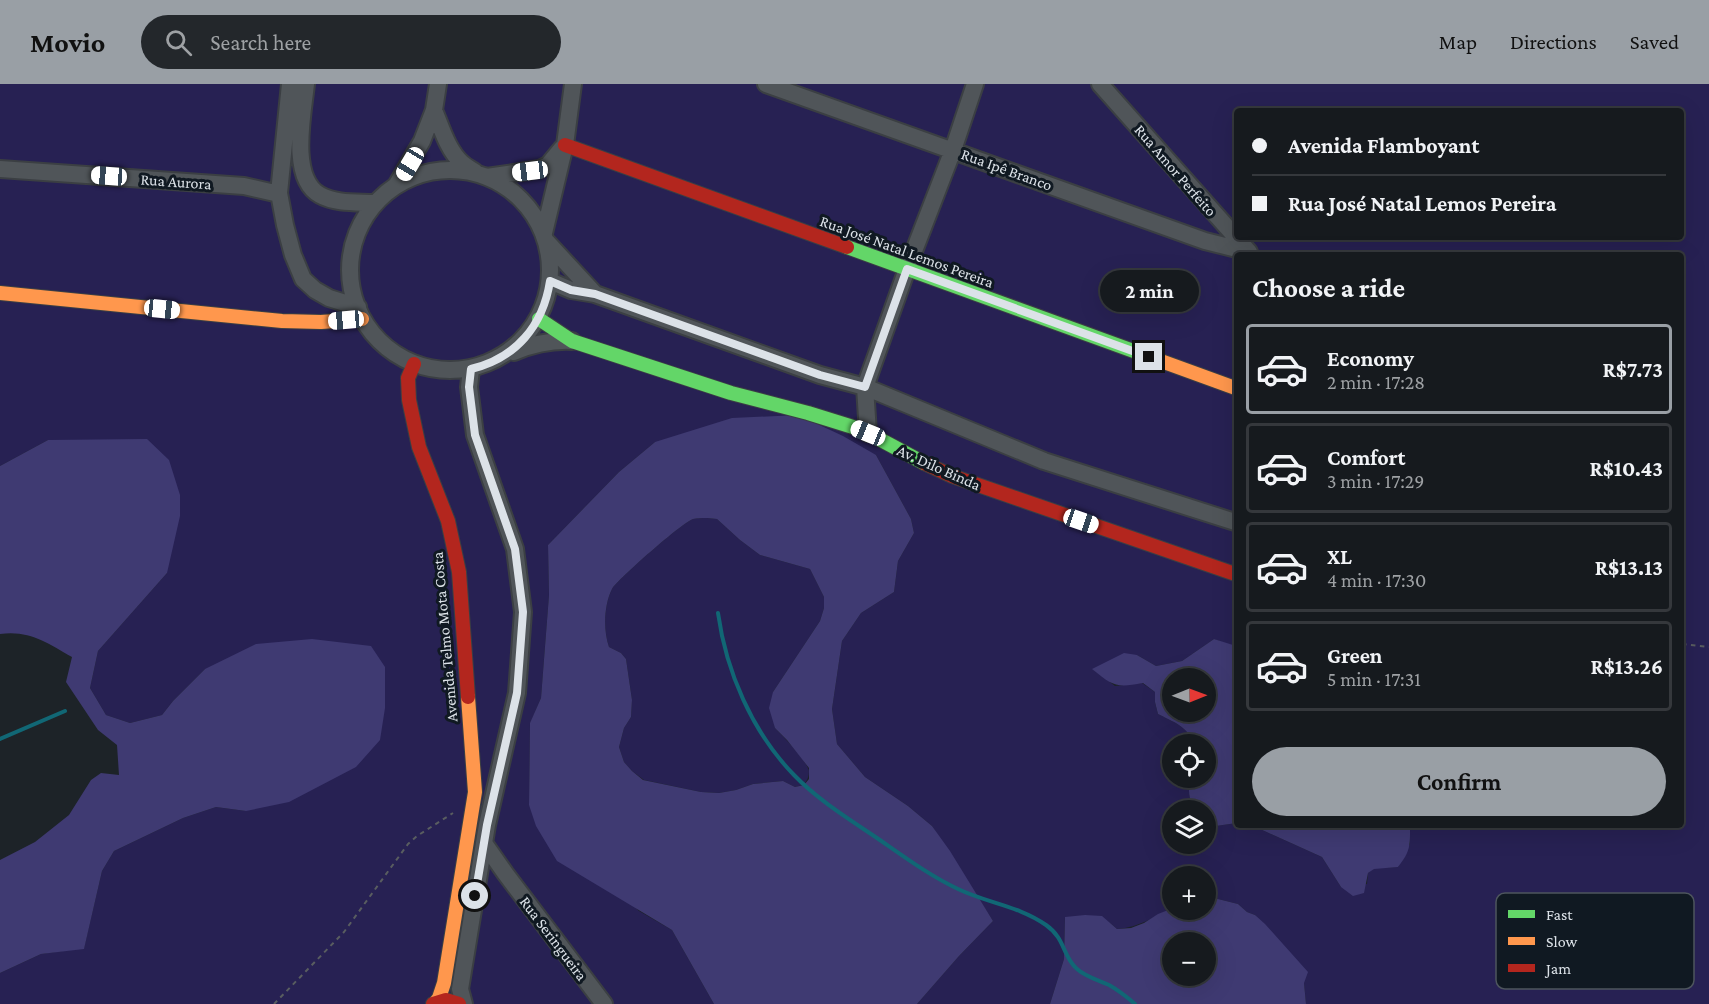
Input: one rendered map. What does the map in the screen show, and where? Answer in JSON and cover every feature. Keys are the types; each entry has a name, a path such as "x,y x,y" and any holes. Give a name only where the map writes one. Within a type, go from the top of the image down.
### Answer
{"street":[{"path":"290,84 279,194 293,255 303,279 315,290 360,313"},
{"path":"306,84 300,156 303,176 318,194 338,201 375,203"},
{"path":"397,185 422,141 434,110 438,84"},
{"path":"504,355 527,336 539,319 547,297 550,261 545,237 565,145 573,84"},
{"name":"Rua Ipê Branco","path":"766,84 1205,241 1243,252"},
{"path":"868,433 865,387 953,150 975,84"},
{"name":"Rua Amor Perfeito","path":"1101,84 1234,236"},
{"path":"434,110 446,138 462,163 506,186 518,196 528,207 545,237 595,294"},
{"path":"565,145 548,165 540,169 483,175 465,170 437,170 397,185 375,203 359,227 351,255 351,284 353,298 374,336 396,355 414,364 436,370 471,369 529,345 557,340 572,341"},
{"name":"Rua José Natal Lemos Pereira","path":"565,145 1234,387"},
{"name":"Rua Aurora","path":"0,169 244,186 279,194"},
{"name":"Rua Amor Perfeito","path":"1238,240 1248,252"},
{"path":"550,281 571,290 595,294 820,375 865,387 1044,461 1234,522"},
{"path":"0,293 283,322 313,322 360,313"},
{"name":"Av. Dilo Binda","path":"539,319 572,341 731,393 808,413 868,433 952,476 1234,574"},
{"name":"Avenida Telmo Mota Costa","path":"414,364 408,378 409,400 419,447 448,521 459,572 473,801 471,872 442,991 434,1003"},
{"path":"464,1004 460,989 471,872 484,843 517,693 523,612 515,549 475,435 469,387 471,369"},
{"name":"Rua Seringueira","path":"484,843 604,1004"},
{"path":"471,872 492,868 505,873"},
{"path":"434,1003 449,1000 459,1004"}],"path":[{"path":"1684,644 1709,647"},
{"path":"274,1004 344,932 408,844 473,801"}],"shaded area":[{"path":"0,84 1709,84 1709,1004 1306,1004 1304,983 1255,915 1247,912 1238,904 1216,898 1216,866 1162,866 1162,913 1140,924 1117,929 1110,923 1065,917 1064,959 1050,1004 917,1004 993,921 932,826 908,806 865,777 837,744 832,709 842,641 861,613 894,592 898,561 914,533 911,519 876,455 655,442 619,472 548,545 549,595 541,698 530,724 529,805 639,911 672,930 714,1004 0,1004 0,973 41,954 84,948 102,871 114,851 183,818 216,807 246,811 205,669 162,715 130,723 106,715 90,688 98,651 167,573 48,440 0,466"},
{"path":"798,415 843,436 876,455 911,519 914,533 898,561 894,592 861,613 842,641 832,709 837,744 865,777 908,806 932,826 993,921 917,1004 714,1004 672,930 557,861 536,826 529,805 530,723 541,698 549,595 548,545 619,472 655,442 732,418","holes":["696,518 717,519 760,555 810,569 824,597 824,608 820,621 773,692 769,708 775,728 809,768 809,779 804,785 795,787 783,781 753,784 719,793 701,792 643,780 624,762 619,747 624,728 631,717 632,700 626,659 621,653 609,647 607,640 605,625 609,595 617,583 638,563 687,522"]},
{"path":"147,439 169,460 180,495 180,516 167,573 98,651 90,688 106,715 130,723 162,715 205,669 256,644 312,639 371,646 385,667 385,708 380,740 356,767 289,802 246,811 216,807 183,818 114,851 102,871 84,949 41,954 0,973 0,860 35,842 69,815 91,780 101,773 119,775 117,745 98,730 66,682 72,657 29,636 0,634 0,466 48,440"},
{"path":"707,518 717,519 760,555 810,569 824,597 824,608 820,621 773,692 775,728 804,761 809,775 804,785 795,787 783,781 753,784 719,793 701,792 644,780 624,762 619,747 624,728 631,717 632,700 626,659 621,653 609,647 607,640 605,618 609,595 626,574 687,522"},
{"path":"1214,639 1234,646 1234,823 1216,826 1216,800 1190,800 1189,794 1189,788 1216,788 1216,734 1189,734 1174,722 1216,722 1216,668 1162,668 1162,716 1158,714 1155,692 1143,683 1115,684 1092,669 1124,653 1137,655 1156,666 1182,661"},
{"path":"1257,828 1410,828 1410,843 1408,852 1398,867 1374,869 1368,873 1364,893 1353,896 1341,887 1322,857"},
{"path":"1216,898 1238,904 1265,924 1308,972 1304,983 1306,1004 1050,1004 1064,959 1065,917 1102,916 1117,929 1131,928 1162,912 1162,920 1216,920"}],"waterway":[{"path":"718,613 727,657 743,700 766,740 803,784 823,801 937,878 969,894 1025,913 1046,925 1057,936 1077,969 1112,987 1135,1004"},
{"path":"0,739 65,711"}],"traffic: fast":[{"path":"847,247 1139,353"},
{"path":"539,319 572,341 731,393 853,427 924,463"}],"traffic: slow":[{"path":"0,293 282,321 321,322 362,319"},
{"path":"1139,353 1234,388"},
{"path":"436,1002 444,983 475,792 468,697"}],"traffic: jam":[{"path":"565,145 847,247"},
{"path":"414,364 408,378 409,400 419,447 448,521 459,572 468,697"},
{"path":"924,463 952,476 1234,574"},
{"path":"433,1004 446,1000 459,1004"}],"route":[{"path":"475,896 487,825 517,693 523,612 515,549 475,435 469,387 471,369 504,355 527,336 539,319 550,281 571,290 595,294 820,375 865,387 907,269 1149,357"}]}
